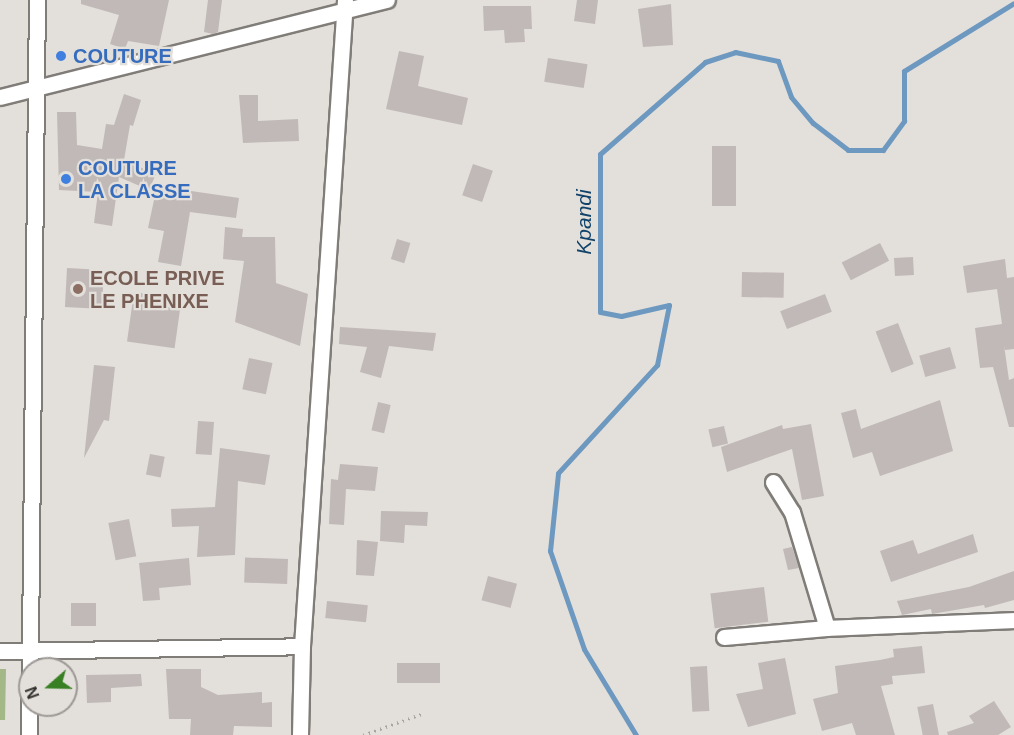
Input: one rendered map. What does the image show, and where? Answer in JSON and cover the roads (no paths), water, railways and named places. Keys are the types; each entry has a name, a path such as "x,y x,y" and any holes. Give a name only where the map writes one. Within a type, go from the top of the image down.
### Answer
{"street":[{"path":"29,735 37,0"},
{"path":"0,97 345,5 387,0"},
{"path":"300,735 303,646 345,5"},
{"path":"773,482 792,512 826,628"},
{"path":"724,637 826,628 1014,620"},
{"path":"0,651 303,646"}],"waterway":[{"name":"Kpandi","path":"636,735 584,649 550,551 558,473 657,365 669,305 621,316 600,312 600,154 705,62 735,52 778,61 791,97 813,123 848,150 883,150 904,121 904,71 1014,3"}],"place":[{"name":"COUTURE","path":"61,56"},
{"name":"COUTURE LA CLASSE","path":"66,179"},
{"name":"ECOLE PRIVE LE PHENIXE","path":"78,289"}]}
